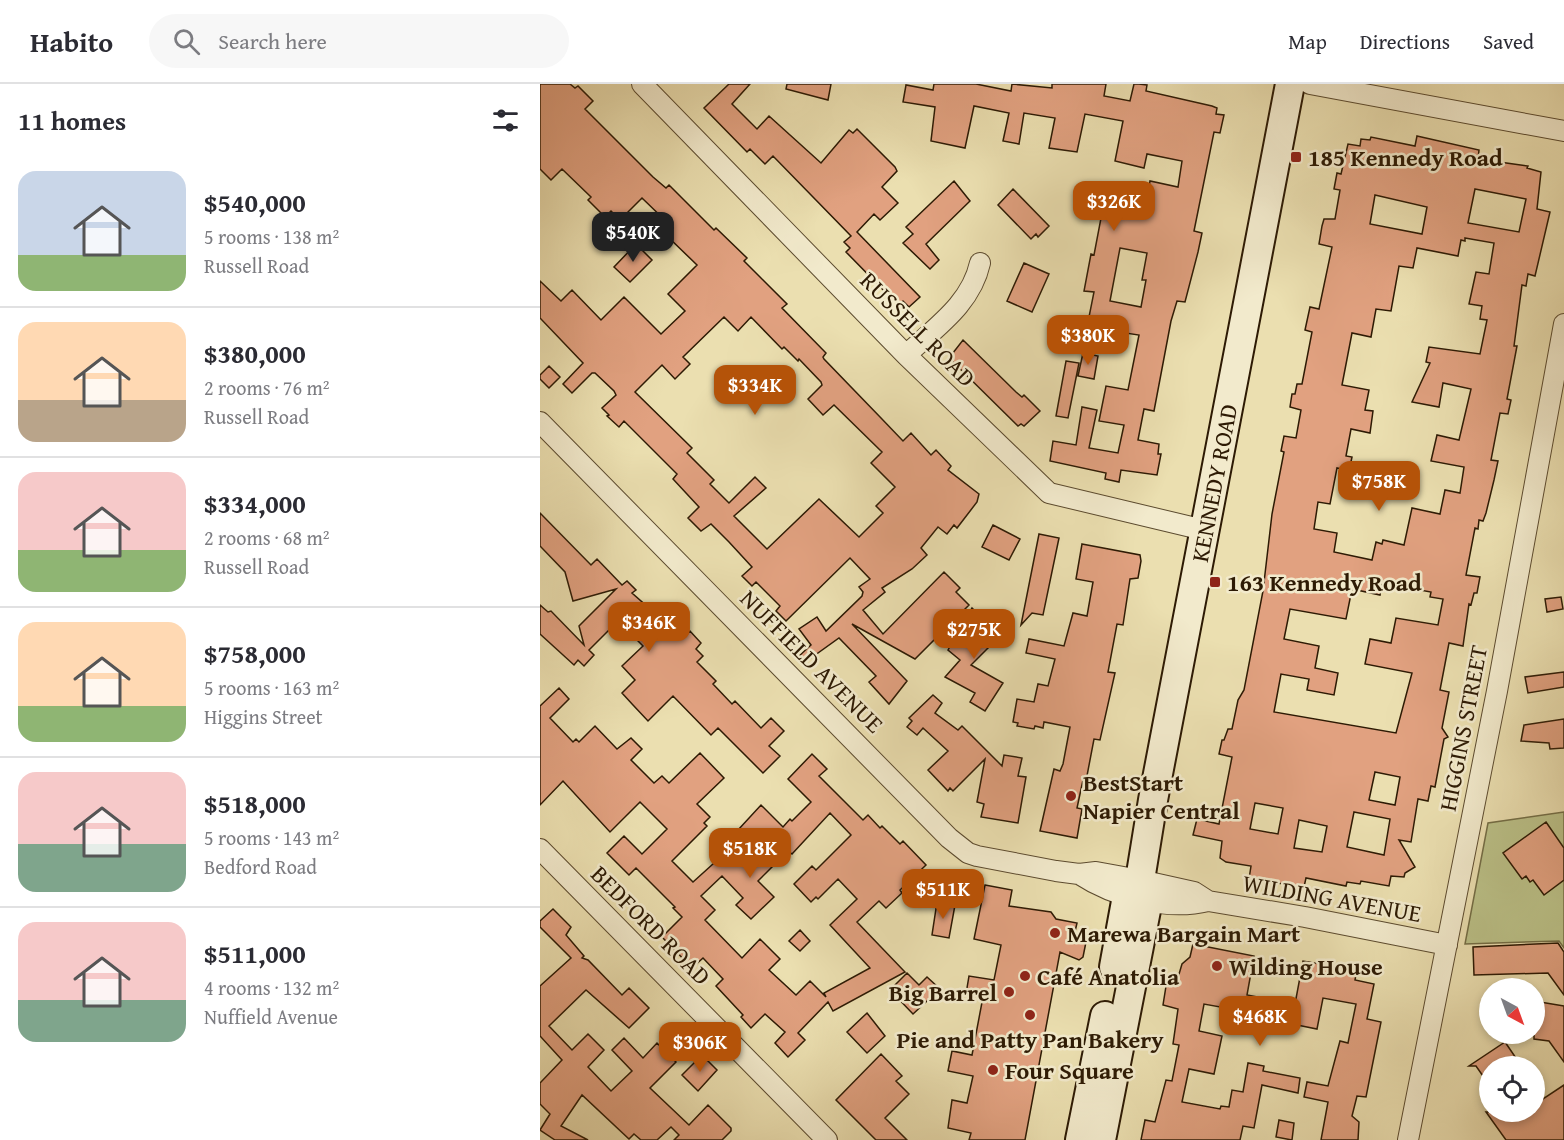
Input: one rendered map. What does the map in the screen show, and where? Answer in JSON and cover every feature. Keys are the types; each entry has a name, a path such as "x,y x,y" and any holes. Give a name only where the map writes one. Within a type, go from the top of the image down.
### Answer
{"main road":[{"name":"KENNEDY ROAD","path":"1101,1140 1153,800 1290,84"},
{"name":"KENNEDY ROAD","path":"1080,1140 1138,892"}],"street":[{"name":"RUSSELL ROAD","path":"642,84 906,355 1049,493 1204,530"},
{"path":"1310,84 1564,131"},
{"path":"906,355 964,301 975,284 980,263"},
{"name":"HIGGINS STREET","path":"1408,1140 1564,324"},
{"name":"NUFFIELD AVENUE","path":"540,422 962,849 977,856 1080,874 1095,885 1138,892"},
{"name":"BEDFORD ROAD","path":"540,849 827,1140"},
{"name":"WILDING AVENUE","path":"1138,892 1194,892 1208,901 1305,917 1447,945"}],"green space":[{"path":"1564,812 1564,948 1559,941 1465,944 1488,823"}],"building":[{"path":"540,84 570,84 575,88 578,86 593,101 585,109 653,177 666,188 669,185 714,230 716,228 747,258 744,261 787,304 782,308 826,353 824,359 903,441 911,433 931,455 936,450 951,466 948,470 979,494 977,502 957,528 954,525 947,534 938,527 921,548 927,555 912,569 882,588 885,592 863,610 883,634 944,572 960,588 956,592 969,605 915,659 852,624 907,681 889,704 869,682 876,676 839,638 804,663 799,656 811,645 799,629 817,617 826,631 862,596 863,592 859,587 870,579 850,558 786,621 776,611 780,606 756,582 752,586 742,576 752,567 729,542 711,524 701,531 688,518 699,507 673,479 677,474 624,421 619,427 607,416 609,415 602,408 616,395 614,391 595,373 592,373 572,393 563,384 583,363 540,318 540,281 561,301 572,290 601,320 624,297 661,334 685,311 668,294 697,265 666,235 673,228 642,198 620,220 611,211 605,217 588,200 591,197 562,169 551,180 540,169","holes":["724,317 738,331 751,317 782,349 784,347 798,361 799,359 821,382 822,385 808,399 823,415 834,405 882,452 871,463 895,487 876,506 883,513 859,537 819,499 767,549 734,516 766,488 755,477 729,503 710,484 714,480 687,453 692,448 635,392 662,365 675,379 690,364 683,357"]},
{"path":"729,84 750,84 732,104 757,129 769,116 821,163 849,130 853,133 857,129 895,167 897,171 882,187 898,203 880,220 874,214 857,232 920,297 909,307 903,301 899,306 846,252 850,248 844,242 851,236 773,156 765,164 750,149 747,152 704,108"},
{"path":"787,84 831,84 828,100 786,89"},
{"path":"934,84 976,84 1011,91 1012,84 1052,88 1052,84 1106,84 1104,96 1130,101 1134,84 1139,84 1147,85 1146,91 1212,106 1217,108 1216,114 1224,115 1220,133 1214,132 1194,231 1202,233 1185,302 1177,301 1154,411 1144,409 1138,440 1159,444 1158,454 1161,454 1157,475 1121,470 1119,482 1105,479 1106,473 1050,461 1053,441 1076,445 1082,407 1097,410 1089,448 1118,453 1124,425 1099,421 1106,386 1128,390 1139,335 1093,328 1094,324 1088,322 1094,292 1084,291 1091,254 1094,255 1101,218 1110,219 1113,202 1125,204 1126,200 1146,203 1150,181 1178,187 1182,161 1147,154 1144,168 1115,161 1123,121 1085,114 1077,152 1049,148 1055,118 1024,113 1019,144 1003,141 1009,113 974,106 965,148 931,141 935,107 903,102 906,85 933,90","holes":["1120,248 1147,253 1142,280 1146,280 1141,307 1110,301"]},
{"path":"1417,136 1479,150 1478,159 1528,166 1527,168 1541,172 1537,209 1550,212 1535,276 1528,274 1526,286 1522,285 1514,346 1517,346 1507,399 1511,400 1508,414 1500,413 1491,460 1498,461 1494,480 1483,521 1479,520 1478,529 1475,528 1466,575 1480,577 1477,593 1474,593 1471,605 1469,604 1463,646 1449,643 1440,690 1449,692 1442,728 1448,737 1444,739 1435,787 1431,786 1428,801 1418,799 1411,842 1399,840 1415,867 1405,873 1404,877 1391,876 1389,886 1361,881 1360,884 1347,882 1346,886 1306,878 1304,887 1249,879 1251,866 1226,862 1220,858 1222,841 1193,835 1197,819 1219,824 1232,757 1219,754 1222,740 1228,729 1232,729 1238,700 1244,690 1263,591 1272,514 1284,452 1281,451 1284,436 1296,438 1301,410 1290,407 1292,394 1295,394 1297,384 1302,384 1312,332 1305,330 1310,307 1319,309 1332,247 1319,244 1322,226 1324,219 1335,219 1340,190 1334,189 1337,173 1341,174 1348,144 1360,146 1361,139 1370,140 1371,137 1415,146","holes":["1475,189 1526,199 1519,232 1468,223","1375,195 1427,207 1422,234 1370,224","1465,238 1494,243 1489,274 1476,272 1469,304 1482,306 1480,319 1487,320 1480,354 1429,347 1426,362 1430,363 1412,402 1439,407 1443,383 1471,389 1459,440 1437,435 1431,461 1464,467 1460,493 1445,490 1440,514 1412,508 1404,545 1383,540 1382,544 1376,542 1372,560 1334,552 1337,533 1314,529 1318,502 1330,504 1337,468 1349,471 1352,457 1346,456 1351,429 1370,433 1373,411 1365,410 1369,390 1342,385 1352,333 1371,337 1376,309 1391,311 1399,266 1413,268 1417,248 1458,256 1461,240 1465,241","1382,583 1431,592 1430,597 1443,599 1438,625 1396,618 1391,643 1370,639 1365,664 1412,673 1396,733 1274,712 1281,674 1309,679 1307,690 1334,695 1338,673 1315,668 1319,646 1284,639 1290,609 1346,619 1352,589 1380,595","1375,772 1400,777 1395,805 1369,800","1255,803 1283,808 1278,834 1250,829","1354,812 1390,819 1384,855 1347,847","1299,820 1327,826 1322,852 1294,848"]},
{"path":"954,181 970,201 926,244 939,260 930,269 903,243 913,234 906,227"},
{"path":"1013,189 1049,226 1038,237 1036,234 1031,239 998,205"},
{"path":"636,244 652,260 630,282 614,267"},
{"path":"1024,263 1049,274 1032,312 1007,301"},
{"path":"963,340 1016,392 1022,397 1024,395 1040,411 1024,426 1021,424 1018,426 949,358"},
{"path":"1083,353 1098,356 1094,379 1078,376"},
{"path":"1066,361 1079,363 1068,418 1056,416"},
{"path":"549,366 560,377 549,388 540,379 540,375"},
{"path":"540,513 591,565 597,559 622,585 627,581 636,590 632,593 683,638 690,631 701,643 696,649 703,656 697,662 716,681 713,684 732,704 735,701 761,728 771,718 784,731 769,746 780,756 763,773 718,728 711,735 673,696 648,721 622,693 635,680 622,666 643,646 618,621 589,650 594,655 584,666 578,660 574,665 540,634 540,605 548,612 551,611 584,645 579,626 616,589 573,601 565,572 540,546"},
{"path":"993,525 1020,539 1009,560 982,547"},
{"path":"1039,534 1059,538 1043,615 1032,613 1021,625"},
{"path":"1082,544 1140,555 1141,561 1138,578 1130,579 1123,625 1117,624 1108,672 1115,673 1100,740 1094,739 1086,781 1083,780 1077,808 1082,809 1077,838 1040,831 1054,769 1060,771 1063,764 1070,727 1044,722 1043,728 1035,726 1034,729 1017,726 1018,723 1013,722 1017,699 1034,702 1038,684 1048,686 1055,659 1026,653 1029,639 1064,646 1073,613 1087,616 1093,582 1076,579"},
{"path":"1561,597 1563,609 1547,612 1545,599"},
{"path":"972,608 1000,636 971,665 1003,683 985,711 970,702 975,693 945,677 960,660 948,650"},
{"path":"1564,672 1564,687 1528,693 1525,677"},
{"path":"559,688 569,699 550,718 573,742 576,739 579,742 595,726 617,749 631,738 642,749 631,760 654,783 662,776 669,783 700,753 724,778 697,804 710,817 704,823 707,826 672,861 693,882 744,836 738,830 761,805 783,827 811,802 788,779 812,754 827,769 819,776 863,820 868,815 900,844 903,841 926,865 900,890 902,893 886,908 879,901 857,922 905,972 833,1011 828,1002 798,1033 805,1040 788,1057 775,1043 785,1032 765,1014 751,1028 741,1017 743,1015 716,986 723,979 703,958 692,968 662,937 682,917 673,908 675,907 636,868 629,875 607,853 624,836 642,854 667,829 640,802 610,832 563,781 540,805 540,706","holes":["830,813 851,835 816,870 812,866 794,884 811,902 816,897 818,899 838,879 857,899 830,925 870,968 824,993 826,997 810,981 796,995 769,970 780,959 760,939 742,958 705,920 715,910 701,896 722,876 743,898 736,905 751,919 774,897 758,881 788,851 792,854"]},
{"path":"933,695 942,703 935,713 958,730 962,726 1002,766 1004,755 1022,758 1018,776 1026,777 1018,823 981,817 984,804 977,802 985,759 953,791 950,788 948,791 928,770 948,751 923,728 917,735 907,727 912,721 909,718"},
{"path":"1564,719 1564,748 1550,749 1549,743 1521,741 1524,725"},
{"path":"1546,822 1564,848 1564,880 1544,895 1533,880 1530,882 1526,876 1522,879 1503,853"},
{"path":"985,885 1012,890 1009,906 1051,912 1056,919 1077,923 1073,940 1086,942 1083,957 1079,960 1060,952 1025,1140 969,1140 971,1133 948,1128 952,1100 967,1103 973,1076 948,1071 952,1051 972,1055 983,997 966,994 969,976 994,980 1001,945 974,939"},
{"path":"937,902 955,905 949,938 932,935"},
{"path":"553,909 571,927 566,935 584,956 582,958 588,960 622,995 629,988 649,1008 629,1028 586,990 549,1026 572,1050 588,1034 604,1050 588,1067 611,1091 632,1071 612,1050 624,1038 643,1058 657,1043 676,1062 650,1088 689,1125 708,1105 731,1128 722,1140 674,1140 679,1135 671,1127 657,1140 641,1140 634,1134 629,1139 582,1095 561,1126 588,1140 555,1140 540,1130 550,1114 540,1104 540,1083 562,1060 540,1036 540,986 571,958 540,927 540,921"},
{"path":"800,930 810,941 800,951 789,941"},
{"path":"1558,943 1564,952 1564,995 1548,973 1474,975 1473,947"},
{"path":"1193,944 1254,956 1247,995 1295,1004 1303,961 1357,970 1355,980 1374,984 1367,1019 1381,1022 1366,1097 1357,1096 1352,1116 1359,1122 1358,1140 1321,1140 1328,1102 1304,1097 1307,1082 1328,1086 1340,1041 1348,1043 1356,1004 1323,998 1317,1029 1292,1024 1293,1020 1204,1004 1199,1031 1222,1036 1214,1074 1189,1069 1182,1102 1220,1109 1221,1106 1229,1107 1232,1090 1243,1092 1248,1063 1264,1066 1263,1071 1300,1078 1298,1093 1262,1085 1254,1128 1243,1126 1240,1140 1141,1140 1145,1120 1155,1122 1166,1080 1172,1081 1179,1045 1173,1044 1178,1009 1163,1005 1167,980 1177,981 1182,964 1190,957"},
{"path":"907,973 919,985 927,977 940,989 913,1014 890,990"},
{"path":"1545,1003 1564,1006 1564,1062 1549,1041 1545,1040"},
{"path":"867,1013 885,1036 867,1053 847,1032"},
{"path":"1502,1044 1506,1044 1515,1056 1484,1056"},
{"path":"881,1054 902,1076 896,1081 909,1094 885,1118 907,1140 876,1140 836,1100"},
{"path":"702,1055 717,1070 698,1091 682,1075"},
{"path":"1479,1059 1479,1070 1476,1066 1469,1066"},
{"path":"1564,1085 1564,1140 1506,1140 1493,1122 1545,1122 1545,1098"},
{"path":"1279,1120 1294,1123 1292,1140 1276,1137"}],"place":[{"name":"185 Kennedy Road","path":"1296,157"},
{"name":"163 Kennedy Road","path":"1215,582"},
{"name":"BestStart Napier Central","path":"1071,796"},
{"name":"Marewa Bargain Mart","path":"1055,933"},
{"name":"Wilding House","path":"1217,966"},
{"name":"Café Anatolia","path":"1025,976"},
{"name":"Big Barrel","path":"1009,992"},
{"name":"Pie and Patty Pan Bakery","path":"1030,1015"},
{"name":"Four Square","path":"993,1070"}]}
